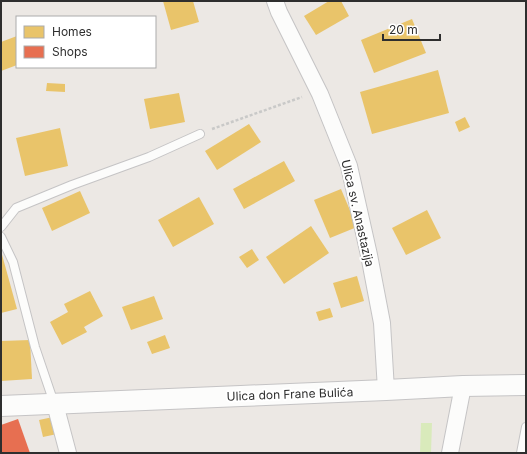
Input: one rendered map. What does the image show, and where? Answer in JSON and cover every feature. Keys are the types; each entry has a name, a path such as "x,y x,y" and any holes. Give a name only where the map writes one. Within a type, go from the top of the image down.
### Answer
{"street":[{"name":"Ulica sv. Anastazija","path":"275,1 320,94 349,166 369,255 382,323 386,390"},
{"name":"Ulica don Frane Bulića","path":"1,406 462,386 526,385"},
{"path":"450,453 462,386"},
{"path":"54,404 68,453"}],"lane":[{"path":"1,227 16,208 72,185 149,157 200,134"},
{"path":"1,236 14,262 34,347 54,404"},
{"path":"521,453 526,427"}],"path":[{"path":"200,134 300,98 320,94"}],"green space":[{"path":"421,423 432,423 431,453 420,453"}],"building: Homes":[{"path":"163,1 193,1 199,22 171,30"},
{"path":"329,1 341,1 349,16 316,35 304,16"},
{"path":"412,19 426,53 374,73 361,40"},
{"path":"16,36 16,65 1,71 1,42"},
{"path":"438,70 449,113 372,134 360,92"},
{"path":"47,83 65,84 65,92 46,91"},
{"path":"179,93 185,122 150,129 144,99"},
{"path":"465,117 470,127 459,132 455,122"},
{"path":"249,124 261,142 217,170 205,151"},
{"path":"60,128 68,166 25,176 16,138"},
{"path":"284,161 295,181 244,209 233,189"},
{"path":"341,189 357,227 330,238 314,200"},
{"path":"80,191 90,213 52,231 42,208"},
{"path":"199,197 214,224 173,247 158,220"},
{"path":"427,210 441,238 406,255 392,228"},
{"path":"311,226 329,253 284,284 266,257"},
{"path":"252,249 259,260 247,268 239,257"},
{"path":"1,251 17,309 1,313"},
{"path":"357,276 364,301 341,308 333,283"},
{"path":"90,291 103,316 84,327 87,332 62,345 50,322 68,312 64,304"},
{"path":"154,296 163,319 131,330 122,307"},
{"path":"330,308 333,317 319,321 316,312"},
{"path":"165,335 170,348 152,354 147,342"},
{"path":"30,340 32,379 1,381 1,341"},
{"path":"53,417 57,434 43,437 39,420"}],"building: Shops":[{"path":"18,419 30,453 1,453 1,425"}]}
